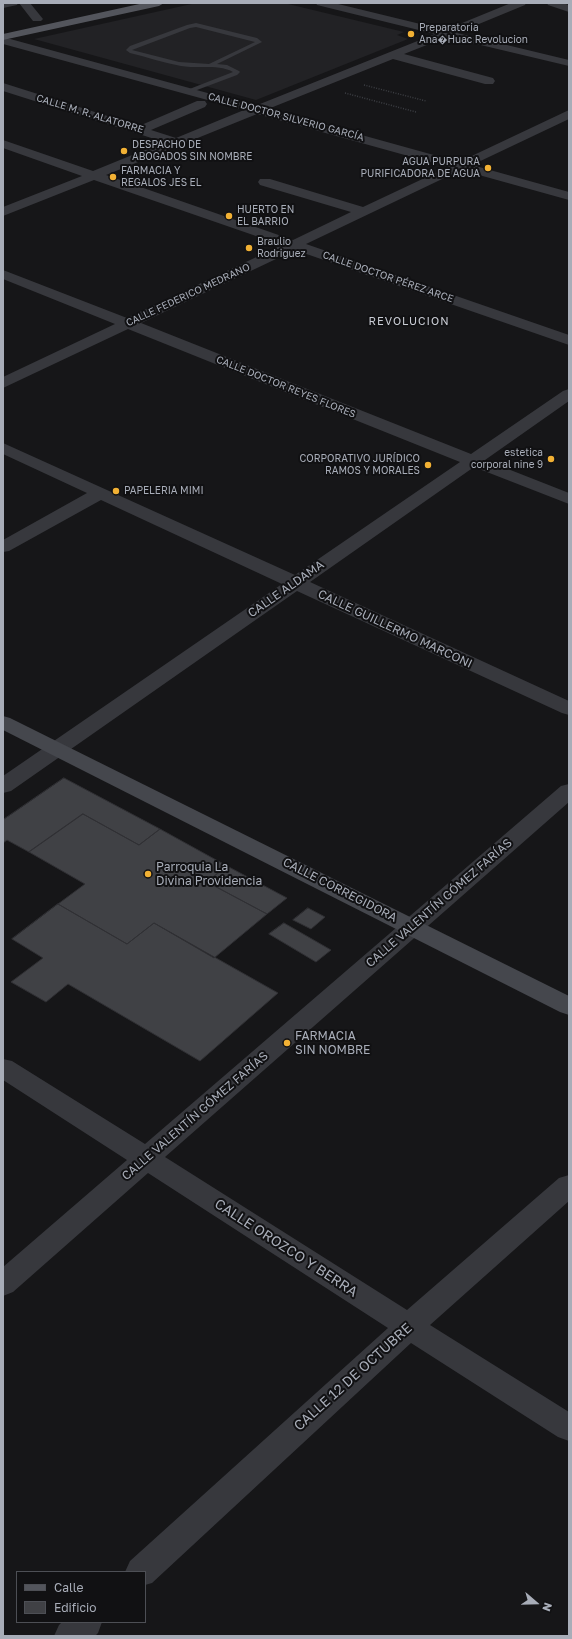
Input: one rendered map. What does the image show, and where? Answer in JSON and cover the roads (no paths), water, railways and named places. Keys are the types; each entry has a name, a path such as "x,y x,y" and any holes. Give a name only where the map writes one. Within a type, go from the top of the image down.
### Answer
{"main road":[{"path":"3,26 110,3"},
{"path":"3,38 159,3"}],"street":[{"path":"3,5 13,3"},
{"path":"24,3 37,19"},
{"path":"321,3 569,63"},
{"path":"6,208 317,86 521,3"},
{"path":"552,3 569,9"},
{"name":"CALLE DOCTOR SILVERIO GARCÍA","path":"3,38 569,196"},
{"path":"393,55 489,80"},
{"name":"CALLE M. R. ALATORRE","path":"3,87 176,142"},
{"path":"140,130 201,104"},
{"name":"CALLE FEDERICO MEDRANO","path":"3,383 362,212 461,166 563,122 569,114"},
{"name":"CALLE DOCTOR PÉREZ ARCE","path":"3,144 569,340"},
{"path":"265,182 362,212"},
{"name":"CALLE DOCTOR REYES FLORES","path":"3,274 129,323 472,462 569,499"},
{"name":"CALLE ALDAMA","path":"3,786 569,394"},
{"name":"CALLE GUILLERMO MARCONI","path":"3,448 569,708"},
{"path":"3,547 100,493"},
{"name":"CALLE CORREGIDORA","path":"3,722 569,1006"},
{"name":"CALLE VALENTÍN GÓMEZ FARÍAS","path":"3,1284 412,926 569,791"},
{"name":"CALLE OROZCO Y BERRA","path":"3,1068 147,1158 408,1327 569,1428"},
{"name":"CALLE 12 DE OCTUBRE","path":"142,1571 408,1327 569,1185"},
{"path":"71,1636 85,1623"}],"lane":[{"path":"189,91 237,72 212,64 193,66 184,65 129,50 132,47 189,26 196,25 255,39 259,42 212,64"}],"place":[{"name":"Preparatoria Ana�Huac Revolucion","path":"411,34"},
{"name":"DESPACHO DE ABOGADOS SIN NOMBRE","path":"124,151"},
{"name":"AGUA PURPURA PURIFICADORA DE AGUA","path":"488,168"},
{"name":"FARMACIA Y REGALOS JES EL","path":"113,177"},
{"name":"HUERTO EN EL BARRIO","path":"229,216"},
{"name":"Braulio Rodriguez","path":"249,248"},
{"name":"estetica corporal nine 9","path":"551,459"},
{"name":"CORPORATIVO JURÍDICO RAMOS Y MORALES","path":"428,465"},
{"name":"PAPELERIA MIMI","path":"116,491"},
{"name":"Parroquia La Divina Providencia","path":"148,874"},
{"name":"FARMACIA SIN NOMBRE","path":"287,1043"}],"district":[{"name":"REVOLUCION","path":"409,322"}]}
